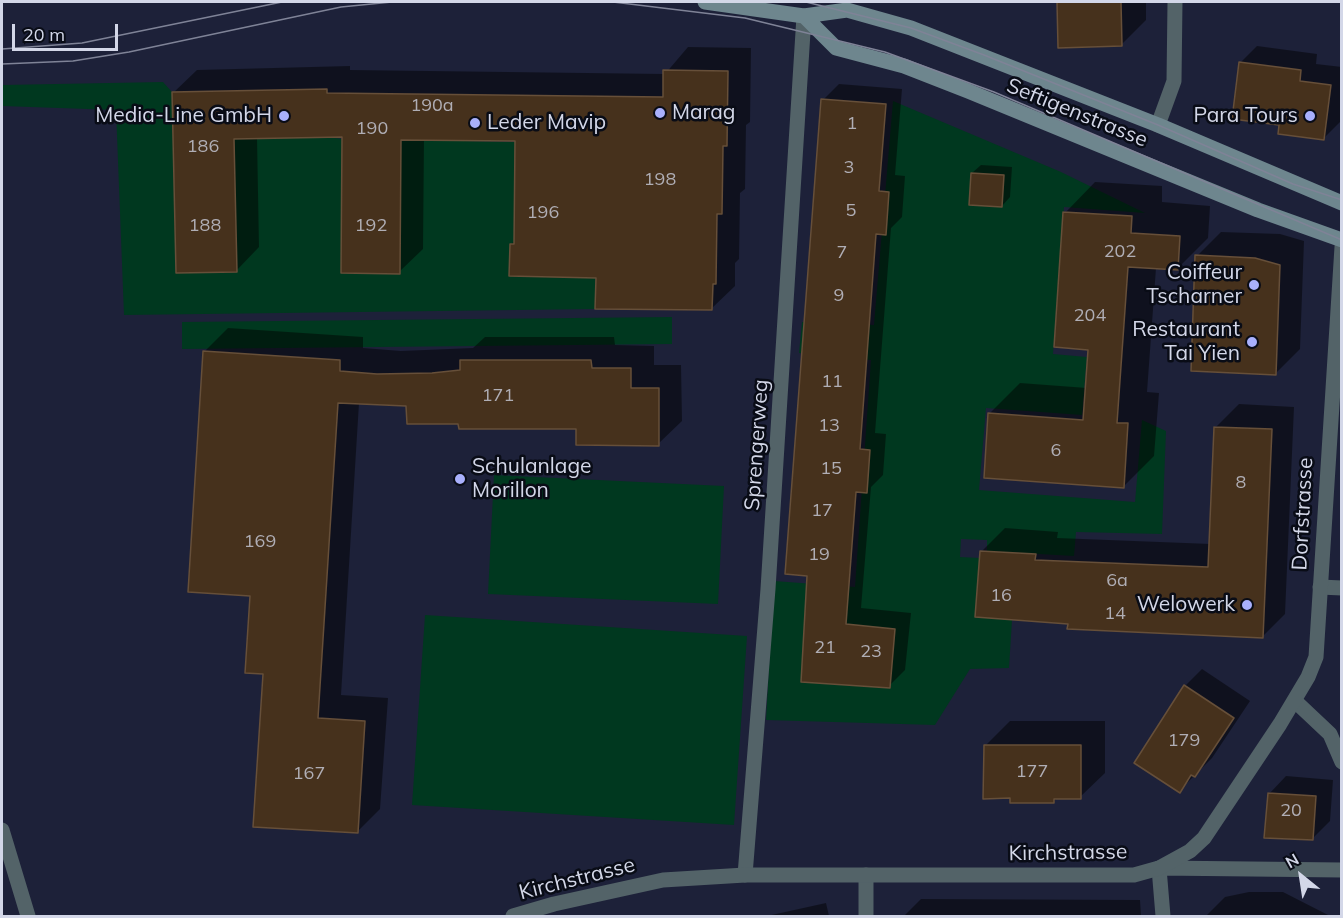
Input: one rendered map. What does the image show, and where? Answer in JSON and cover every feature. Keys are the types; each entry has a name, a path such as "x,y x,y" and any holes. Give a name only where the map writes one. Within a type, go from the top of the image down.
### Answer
{"main road":[{"name":"Seftigenstrasse","path":"705,2 804,16 847,10 911,28 1158,125 1341,203"},
{"name":"Seftigenstrasse","path":"804,16 836,48 903,66 1258,210 1341,240"}],"street":[{"path":"1158,125 1169,97 1174,75 1175,2"},
{"name":"Sprengerweg","path":"745,875 768,589 804,16"},
{"name":"Dorfstrasse","path":"1294,701 1317,653 1341,247"},
{"path":"1320,587 1341,588"},
{"path":"1294,701 1330,734 1341,762"},
{"name":"Kirchstrasse","path":"513,916 586,896 663,880 745,875 1134,875 1159,868 1182,856 1204,838 1294,701"},
{"path":"2,830 28,916"},
{"path":"1163,916 1159,868 1341,870"},
{"path":"866,875 866,916"}],"green space":[{"path":"163,82 172,92 176,273 237,272 233,116 240,139 328,137 342,139 341,273 400,273 401,118 411,140 516,142 514,244 510,244 509,276 574,277 598,144 595,309 124,315 116,110 2,106 2,85"},
{"path":"893,101 1061,172 1145,213 1064,207 1053,354 1087,357 1082,415 986,408 979,490 1135,502 1142,420 1166,431 1162,534 1076,532 1074,556 987,551 987,540 961,539 960,557 980,558 1012,620 1009,668 970,669 935,725 766,720 774,581 855,587 871,360 799,353 802,322 874,325"},
{"path":"672,317 672,344 182,349 182,322"},
{"path":"494,475 724,486 718,604 488,594"},
{"path":"425,615 747,636 734,825 412,805"}],"building":[{"path":"1057,2 1121,2 1122,46 1058,48"},
{"path":"1239,62 1301,70 1300,81 1331,85 1324,140 1278,134 1279,125 1232,119"},
{"path":"663,70 728,71 727,146 723,146 722,214 717,214 716,284 713,284 712,310 595,309 596,278 509,276 510,244 514,244 515,141 401,140 400,274 341,273 342,137 234,139 237,272 176,273 172,92 327,89 327,93 663,97"},
{"path":"821,99 886,104 879,191 889,192 886,235 876,234 860,449 870,450 867,493 856,492 846,624 895,629 890,688 801,682 807,576 785,574"},
{"path":"971,173 1004,175 1002,207 969,205"},
{"path":"1063,212 1132,216 1131,233 1180,236 1178,270 1128,267 1117,423 1128,423 1124,488 984,478 988,413 1083,420 1088,350 1054,347"},
{"path":"1195,255 1255,258 1280,265 1276,375 1191,371"},
{"path":"203,351 340,360 340,371 377,374 460,370 460,360 591,360 592,368 631,368 631,388 659,388 659,446 576,445 576,429 459,429 458,424 407,424 406,406 338,403 318,718 365,721 358,833 253,827 263,674 245,673 250,596 188,592"},
{"path":"1214,427 1272,429 1263,638 1067,629 1068,624 975,617 980,551 1036,554 1035,560 1208,567"},
{"path":"1184,685 1234,718 1195,777 1191,775 1180,793 1134,763"},
{"path":"984,745 1081,745 1081,799 1054,799 1054,803 1010,803 1010,798 983,799"},
{"path":"1268,793 1316,796 1313,840 1264,838"}],"tram line":[{"path":"2,49 82,43 282,2"},
{"path":"2,64 73,61 129,52 341,7 392,2"},
{"path":"613,2 745,18 885,52 994,92 1342,240"},
{"path":"806,2 911,28 1158,125 1293,184 1342,200"}],"place":[{"name":"Marag","path":"660,113"},
{"name":"Media-Line GmbH","path":"284,116"},
{"name":"Para Tours","path":"1310,116"},
{"name":"Leder Mavip","path":"475,123"},
{"name":"Coiffeur Tscharner","path":"1254,285"},
{"name":"Restaurant Tai Yien","path":"1252,342"},
{"name":"Schulanlage Morillon","path":"460,479"},
{"name":"Welowerk","path":"1247,605"}]}
